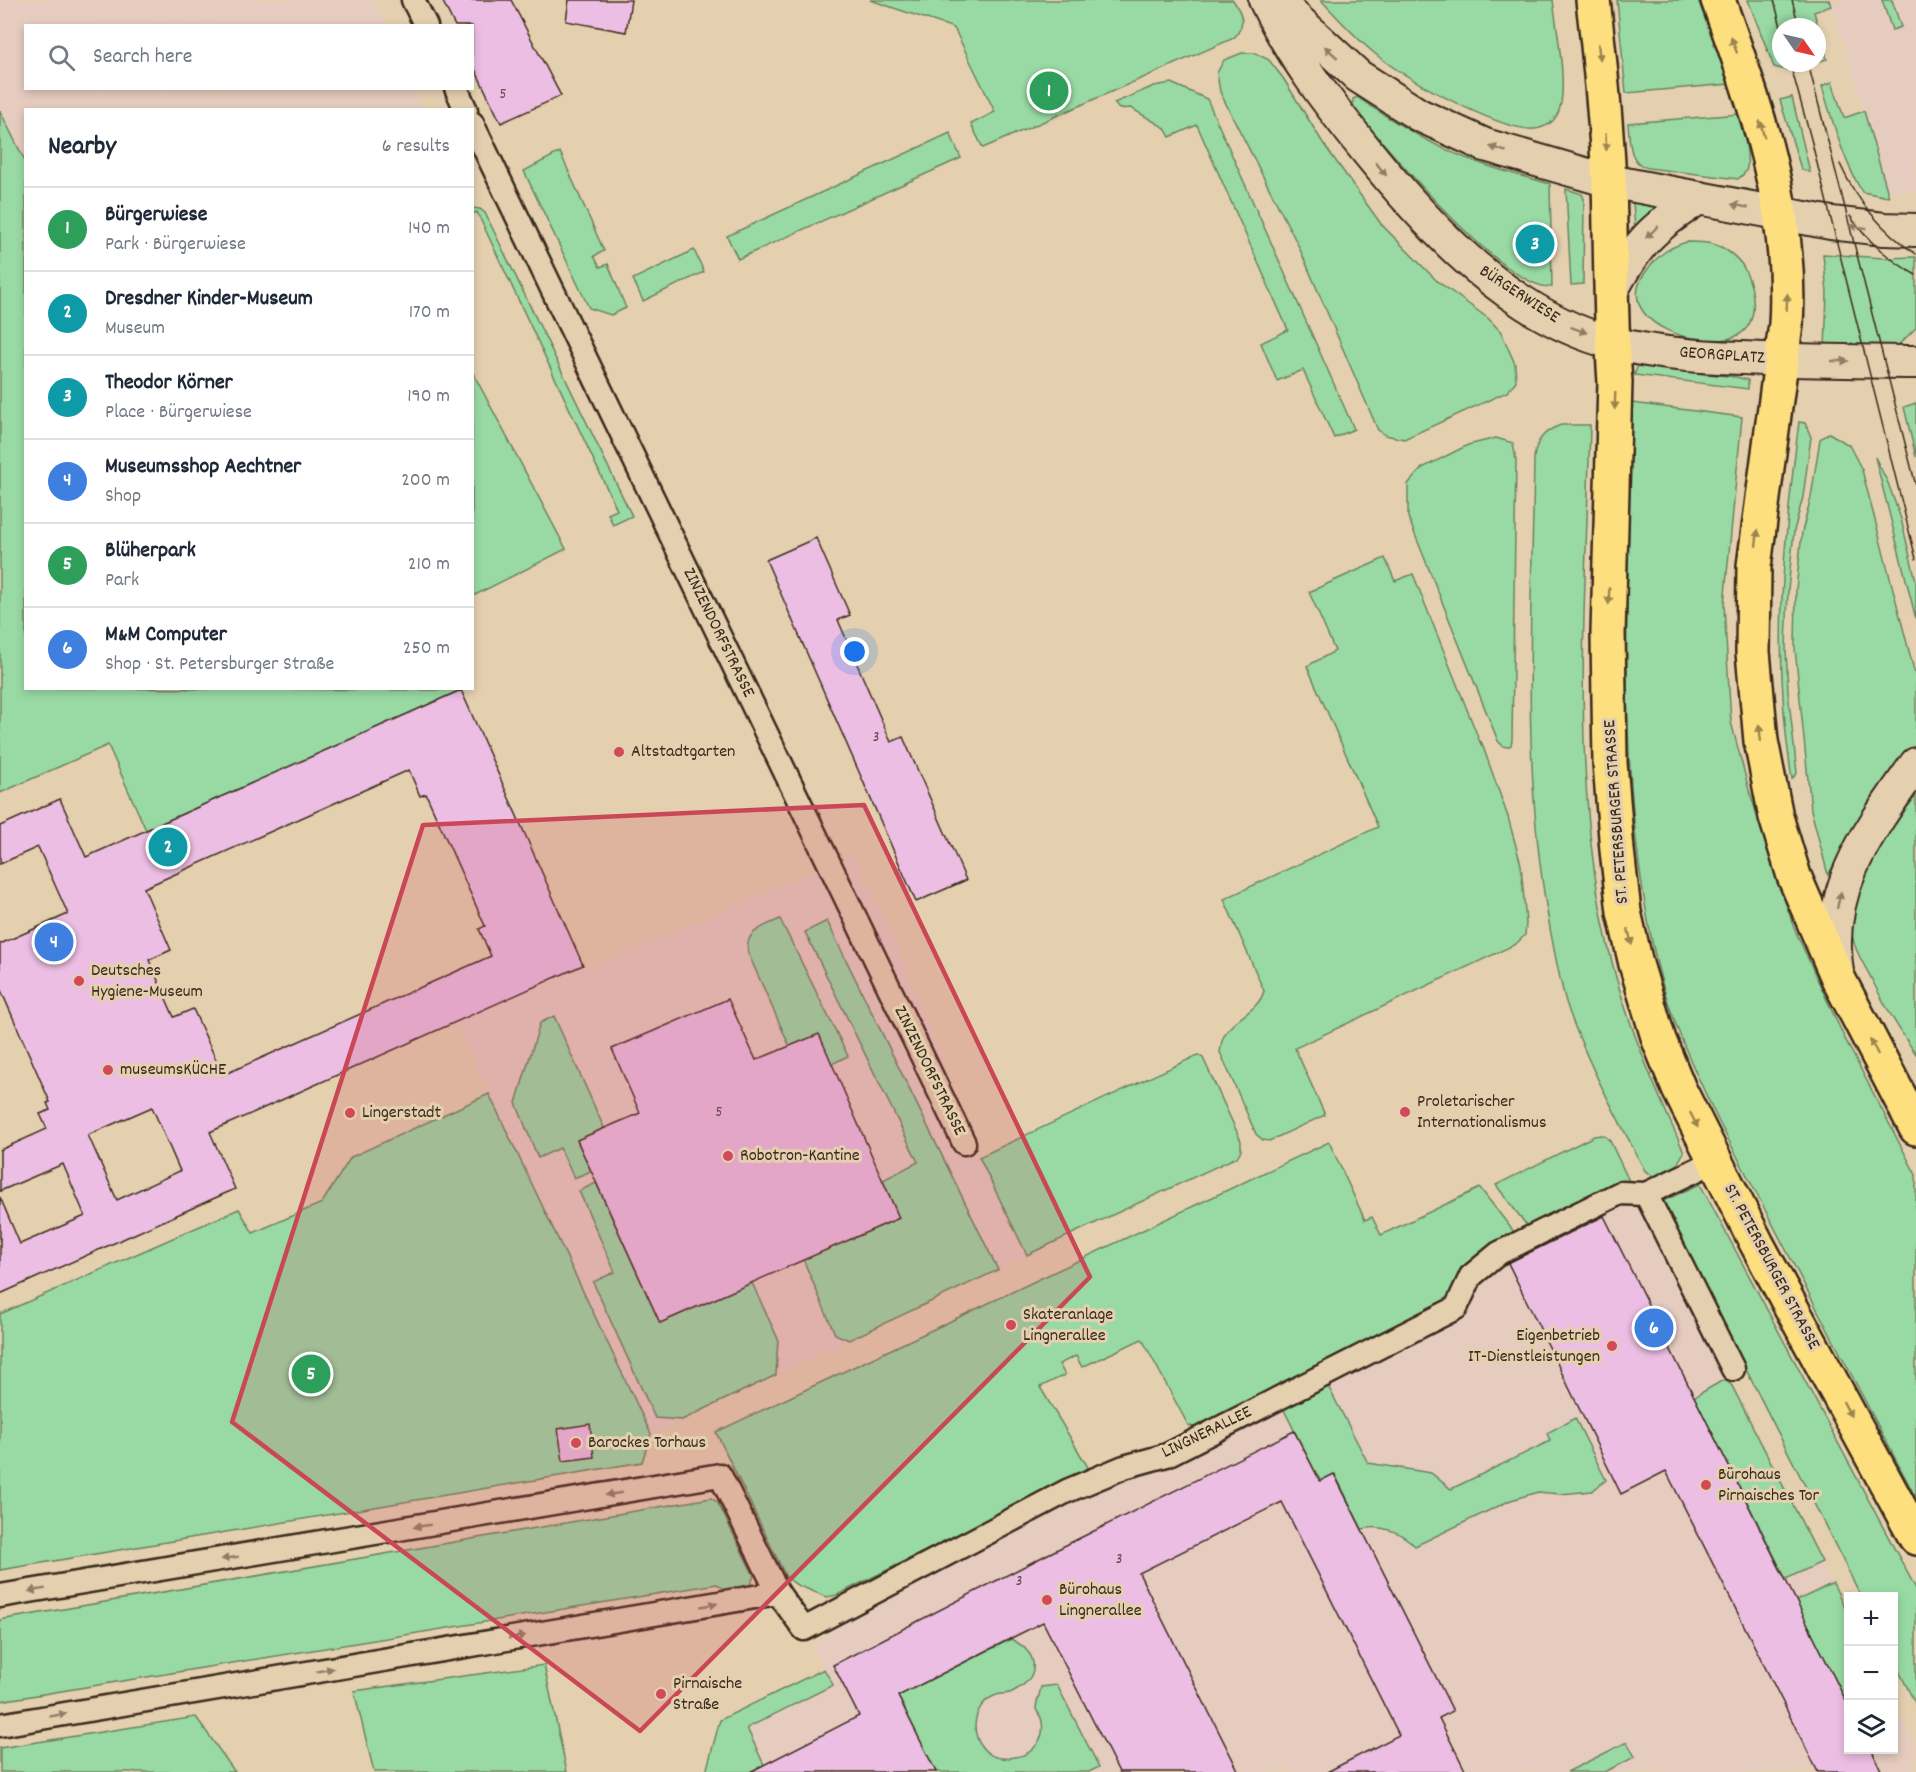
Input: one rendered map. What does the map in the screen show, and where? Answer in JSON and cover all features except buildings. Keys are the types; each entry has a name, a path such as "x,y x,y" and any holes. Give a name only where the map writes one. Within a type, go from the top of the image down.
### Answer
{"main road":[{"name":"BÜRGERWIESE","path":"1265,0 1282,35 1344,123 1391,181 1431,225 1498,286 1565,325 1612,343"},
{"path":"1276,0 1358,76 1419,115 1485,145 1609,181 1857,227 1916,230"},
{"path":"1593,0 1603,87 1609,181 1612,343"},
{"path":"1718,0 1748,81 1762,129 1781,214"},
{"path":"1611,292 1638,247 1656,228 1699,198"},
{"name":"GEORGPLATZ","path":"1612,343 1695,357 1782,360 1788,293 1781,214"},
{"name":"ST. PETERSBURGER STRASSE","path":"1612,343 1616,382 1608,633 1610,763 1624,912 1636,964 1659,1040 1679,1089 1767,1262 1916,1538"},
{"path":"1916,362 1782,360 1774,403 1754,566 1753,652 1761,741 1776,816 1794,876 1838,978 1908,1096 1916,1128"},
{"path":"1838,978 1835,958 1835,925 1845,880 1859,849 1874,824 1916,764"}],"street":[{"path":"413,0 425,24"},
{"path":"457,90 465,108"},
{"name":"ZINZENDORFSTRASSE","path":"474,127 964,1143"},
{"name":"LINGNERALLEE","path":"0,1596 720,1475 778,1593 804,1629 1067,1491 1124,1467 1167,1455 1456,1308 1471,1276 1499,1253 1528,1237 1620,1193 1646,1194 1715,1161"},
{"path":"1646,1194 1733,1369"},
{"path":"0,1725 778,1593"}],"highlighted area":[{"path":"864,805 1090,1277 640,1731 232,1422 423,825"}],"shaded area":[{"path":"0,0 374,0 386,24 24,24 24,90 415,90 424,108 24,108 24,161 0,111"},
{"path":"1832,0 1916,0 1916,192 1886,190"},
{"path":"853,855 900,951 979,1157 1027,1255 651,1434 455,1022 584,966 591,967"},
{"path":"1635,1200 1844,1606 1844,1754 1898,1754 1898,1710 1913,1737 1916,1749 1916,1772 750,1772 764,1765 746,1728 833,1685 812,1646 851,1616 1074,1500 1160,1467 1328,1386 1465,1316 1482,1287 1480,1281 1489,1272"}],"green space":[{"path":"870,0 1233,0 1241,15 1242,24 1234,38 983,148 971,124 995,112 954,28"},
{"path":"1321,0 1553,0 1562,74 1561,103 1558,113 1546,126 1528,129 1512,126 1470,109 1425,86 1386,62 1359,40"},
{"path":"1617,0 1698,0 1730,84 1626,93"},
{"path":"1748,0 1829,0 1831,6 1814,12 1816,18 1772,18 1772,62"},
{"path":"1882,0 1892,0 1901,27 1892,30"},
{"path":"1242,53 1255,53 1269,60 1283,78 1323,143 1381,224 1437,281 1489,319 1501,332 1515,364 1516,381 1507,392 1404,439 1385,435 1378,430 1298,245 1220,92 1217,73 1224,60"},
{"path":"1832,82 1844,118 1864,111 1889,197 1862,192 1849,167 1822,86"},
{"path":"1171,83 1207,99 1354,429 1334,438 1303,370 1277,381 1261,343 1288,330 1197,125 1170,137 1165,128 1131,108 1119,109 1114,103 1154,86"},
{"path":"1357,97 1437,146 1487,166 1550,184 1552,287 1531,282 1505,266 1447,213 1353,108 1353,99"},
{"path":"1792,97 1810,172 1801,169 1780,100"},
{"path":"0,111 24,159 24,690 461,690 146,830 108,745 0,793"},
{"path":"1740,114 1747,168 1738,179 1648,168 1641,165 1633,156 1628,123"},
{"path":"950,133 961,158 738,259 727,236"},
{"path":"560,152 604,251 594,256 600,267 608,264 626,308 611,315 589,308 524,171"},
{"path":"1566,189 1582,194 1584,199 1583,284 1571,285"},
{"path":"1633,202 1665,207 1635,229"},
{"path":"474,208 485,213 632,516 613,525 608,514 617,510 477,212 474,214"},
{"path":"1687,242 1719,246 1738,260 1743,267 1753,295 1753,313 1746,328 1740,334 1725,339 1705,340 1685,337 1649,319 1639,305 1638,289 1647,270 1664,252"},
{"path":"694,250 704,272 643,301 633,279"},
{"path":"1823,254 1884,258 1916,257 1916,328 1893,350 1825,349 1827,292"},
{"path":"1638,366 1736,377 1748,380 1748,389 1634,375"},
{"path":"474,375 566,549 474,595"},
{"path":"1632,403 1742,417 1724,605 1731,722 1749,790 1794,928 1844,1037 1916,1175 1916,1498 1718,1120 1692,1063 1662,984 1643,895 1634,825 1629,755 1627,614"},
{"path":"1916,403 1916,457 1904,407"},
{"path":"1799,422 1805,423 1811,437 1803,497 1794,531 1788,590 1786,649 1788,691 1797,773 1792,779 1782,689 1781,644 1784,557"},
{"path":"1561,425 1590,425 1583,699 1590,838 1600,905 1614,970 1628,1017 1654,1085 1684,1152 1676,1166 1657,1178 1645,1171 1602,1088 1574,1024 1556,960 1540,860 1534,803 1530,688 1534,458 1542,437"},
{"path":"1829,433 1849,445 1862,470 1916,678 1916,746 1858,822 1828,875 1811,810 1795,648 1796,590 1802,532 1811,497 1820,439"},
{"path":"1496,438 1513,443 1516,460 1512,740 1511,745 1507,747 1498,741 1408,517 1408,484 1422,468 1468,445"},
{"path":"1875,457 1888,483 1901,519 1916,581 1916,619"},
{"path":"1385,558 1395,581 1413,574 1482,747 1481,741 1508,817 1521,865 1525,935 1516,944 1295,1048 1325,1115 1269,1141 1263,1140 1256,1134 1220,1052 1222,1040 1227,1031 1256,1005 1264,991 1224,899 1378,827 1307,666 1335,651 1309,592"},
{"path":"1916,796 1916,1054 1891,1015 1861,959 1854,943 1852,920 1862,884 1873,857"},
{"path":"780,919 848,1056 832,1064 790,1047 748,953 749,940 752,935 761,927"},
{"path":"827,921 998,1270 849,1340 835,1334 803,1259 899,1218 883,1180 918,1162 805,932"},
{"path":"554,1016 604,1128 577,1141 591,1171 574,1178 560,1148 538,1158 516,1103 540,1023"},
{"path":"1198,1055 1203,1058 1241,1141 1241,1150 1237,1157 1027,1255 979,1157"},
{"path":"489,1094 651,1434 642,1462 0,1570 0,1314 239,1209 253,1233 322,1203 351,1157"},
{"path":"1601,1135 1610,1141 1629,1181 1618,1184 1528,1227 1496,1185 1594,1136"},
{"path":"1329,1142 1365,1220 1372,1217 1381,1235 1480,1188 1514,1232 1475,1259 1449,1299 1196,1428 1188,1425 1142,1339 1082,1367 1076,1356 1059,1364 1065,1375 1040,1387 1089,1469 837,1595 827,1597 797,1585 786,1577 716,1432"},
{"path":"596,1183 660,1323 752,1283 778,1339 776,1375 682,1420 655,1418 593,1282 615,1272 579,1191"},
{"path":"1700,1184 1916,1589 1916,1705 1898,1669 1898,1592 1859,1592 1661,1202"},
{"path":"1725,1379 1732,1386 1822,1562 1786,1579 1694,1397"},
{"path":"1328,1386 1368,1463 1431,1473 1451,1489 1550,1441 1547,1433 1575,1418 1606,1480 1592,1491 1560,1494 1538,1492 1511,1500 1415,1546 1391,1530 1362,1529 1335,1474 1320,1481 1283,1408"},
{"path":"711,1498 718,1503 754,1576 749,1587 725,1590 717,1584 0,1701 0,1620"},
{"path":"1833,1583 1844,1606 1844,1697 1796,1601"},
{"path":"1011,1639 1027,1651 1032,1658 1032,1672 1022,1686 1010,1693 994,1696 981,1707 975,1723 975,1731 982,1747 991,1755 1005,1758 1022,1756 1033,1749 1042,1732 1041,1718 1036,1709 1041,1687 1057,1685 1099,1767 1089,1772 936,1772 898,1696"},
{"path":"544,1665 567,1772 374,1772 354,1691"},
{"path":"824,1669 833,1685 747,1728 764,1765 750,1772 706,1772 720,1720"},
{"path":"196,1717 235,1772 0,1772 0,1748"},
{"path":"1627,1742 1635,1757 1604,1772 1567,1772"}],"tram line":[{"path":"1774,0 1779,18"},
{"path":"1792,0 1797,18"},
{"path":"1792,72 1916,559"},
{"path":"1810,72 1916,486"},
{"path":"1840,164 1854,190 1872,214 1892,236 1916,254"},
{"path":"1850,216 1880,249 1916,275"}],"place":[{"name":"Bürgerwiese","path":"1049,91"},
{"name":"Theodor Körner","path":"1535,244"},
{"name":"Altstadtgarten","path":"619,752"},
{"name":"Dresdner Kinder-Museum","path":"168,847"},
{"name":"Museumsshop Aechtner","path":"54,942"},
{"name":"Deutsches Hygiene-Museum","path":"79,981"},
{"name":"museumsKÜCHE","path":"108,1070"},
{"name":"Proletarischer Internationalismus","path":"1405,1112"},
{"name":"Lingerstadt","path":"350,1113"},
{"name":"Robotron-Kantine","path":"728,1156"},
{"name":"Skateranlage Lingnerallee","path":"1011,1325"},
{"name":"M&M Computer","path":"1654,1328"},
{"name":"Eigenbetrieb IT-Dienstleistungen","path":"1612,1346"},
{"name":"Blüherpark","path":"311,1374"},
{"name":"Barockes Torhaus","path":"576,1443"},
{"name":"Bürohaus Pirnaisches Tor","path":"1706,1485"},
{"name":"Bürohaus Lingnerallee","path":"1047,1600"},
{"name":"Pirnaische Straße","path":"661,1694"}]}
